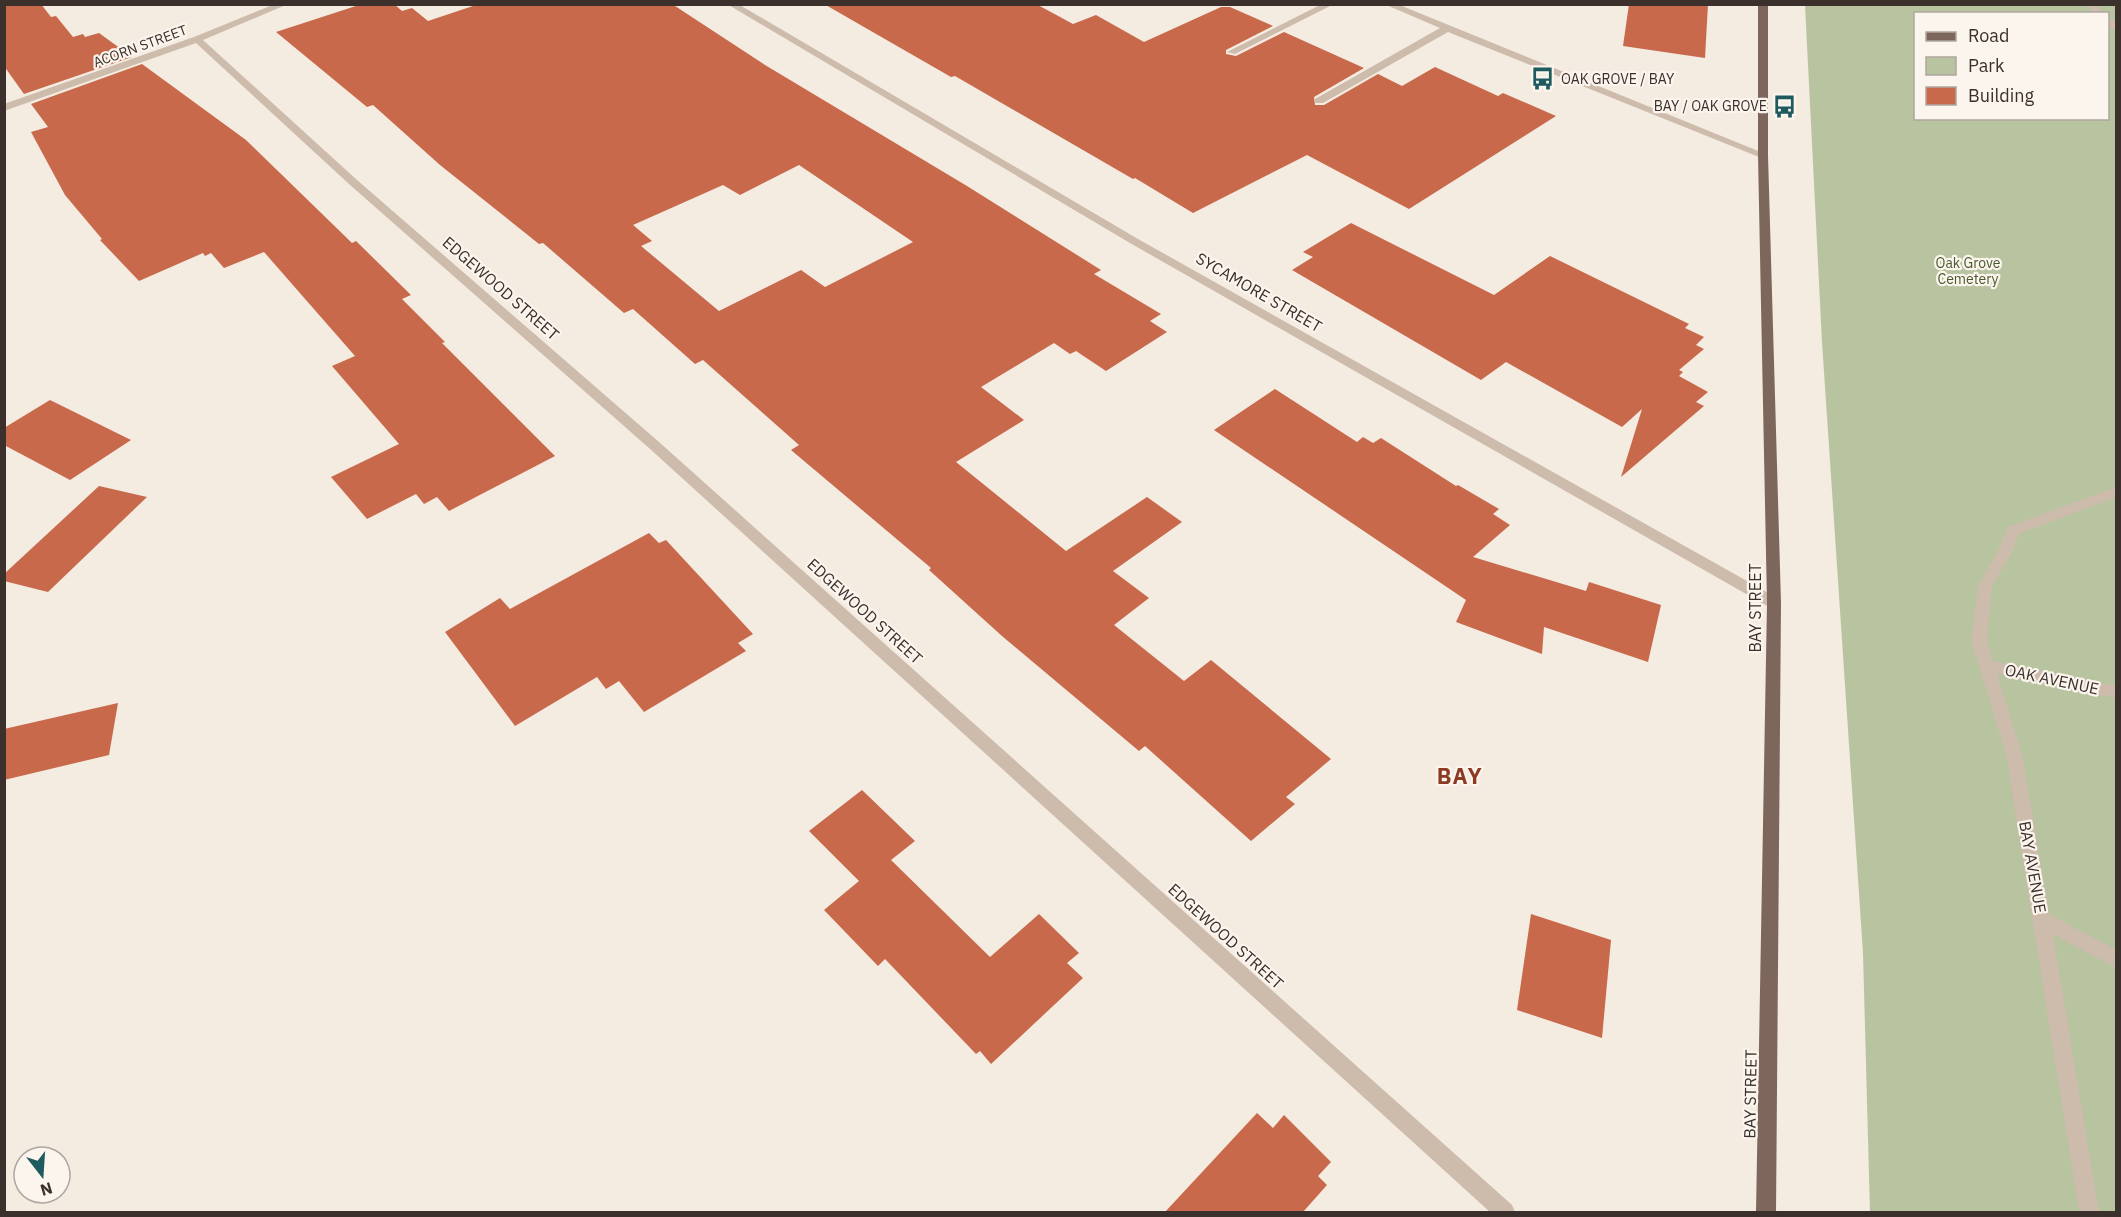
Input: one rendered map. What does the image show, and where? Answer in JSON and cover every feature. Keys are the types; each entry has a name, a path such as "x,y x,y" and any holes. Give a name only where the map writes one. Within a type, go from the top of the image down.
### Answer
{"main road":[{"name":"BAY STREET","path":"1763,4 1763,154 1774,603 1766,1212"}],"street":[{"name":"ACORN STREET","path":"4,108 197,39 284,4"},
{"name":"SYCAMORE STREET","path":"731,4 1134,241 1774,603"},
{"path":"1232,52 1330,4"},
{"path":"1388,4 1763,154"},
{"path":"1318,101 1448,28"},
{"name":"EDGEWOOD STREET","path":"197,39 353,182 654,445 1505,1212"},
{"name":"BAY AVENUE","path":"2089,1212 2014,754 1978,640 1984,586 2004,554 2013,531 2116,492"},
{"name":"OAK AVENUE","path":"1987,666 2116,693"},
{"path":"2042,919 2116,959"}],"green space":[{"name":"Oak Grove Cemetery","path":"1805,5 2116,5 2116,1212 1870,1212 1863,953 1822,342"}],"building":[{"path":"4,4 41,4 51,17 56,16 73,37 83,34 85,37 99,33 132,57 24,94 4,66"},
{"path":"362,4 394,4 402,11 412,8 428,21 479,4 672,4 765,65 967,186 1101,270 1094,274 1161,314 1150,321 1167,332 1106,371 1076,351 1070,354 1054,343 981,387 1024,420 956,462 1066,551 1147,497 1182,522 1113,571 1149,598 1114,625 1184,681 1211,660 1331,759 1286,797 1295,804 1251,841 1145,746 1139,751 1002,636 929,570 931,568 791,450 799,445 703,360 695,364 633,309 624,313 543,243 539,244 440,165 373,105 367,107 276,32","holes":["799,165 913,242 825,287 801,270 719,311 641,246 652,241 633,225 723,185 740,195"]},
{"path":"824,4 1036,4 1073,24 1096,15 1144,42 1221,7 1230,7 1273,26 1226,50 1226,54 1236,56 1284,32 1364,68 1314,97 1315,105 1324,105 1378,74 1402,86 1435,67 1498,96 1503,93 1556,116 1409,209 1307,155 1193,213 955,76 951,77"},
{"path":"1629,4 1708,4 1705,58 1623,46"},
{"path":"142,64 246,140 352,243 356,241 411,295 402,299 445,342 442,343 555,456 449,511 437,497 424,504 416,494 367,519 331,477 399,444 332,366 355,356 264,252 224,268 211,253 205,256 203,253 139,281 100,240 102,239 65,195 31,132 48,127 31,104"},
{"path":"1351,223 1494,295 1550,256 1689,324 1685,328 1704,337 1696,345 1704,349 1679,370 1683,372 1679,376 1708,392 1696,402 1704,406 1621,477 1642,409 1622,427 1506,362 1481,380 1292,270 1313,257 1303,252"},
{"path":"1275,389 1357,442 1363,437 1373,443 1381,438 1456,486 1458,485 1499,509 1493,514 1510,525 1473,557 1586,591 1589,582 1661,605 1648,662 1544,627 1542,654 1456,622 1466,600 1214,430"},
{"path":"50,400 131,440 70,480 4,445 4,428"},
{"path":"99,486 147,497 48,592 4,581 4,574"},
{"path":"649,533 659,543 666,540 753,634 738,643 746,651 644,712 619,681 606,689 597,677 515,726 445,632 500,598 510,609"},
{"path":"118,703 109,755 4,780 4,729"},
{"path":"862,790 915,841 891,860 990,957 1039,914 1079,953 1067,963 1083,978 991,1064 980,1051 976,1054 885,959 878,966 824,910 859,881 809,831"},
{"path":"1531,914 1611,940 1602,1038 1517,1010"},
{"path":"1257,1113 1273,1128 1284,1115 1331,1162 1318,1176 1327,1185 1303,1212 1165,1212"}],"place":[{"name":"OAK GROVE / BAY","path":"1543,79"},
{"name":"BAY / OAK GROVE","path":"1785,106"}],"district":[{"name":"BAY","path":"1460,775"}]}
